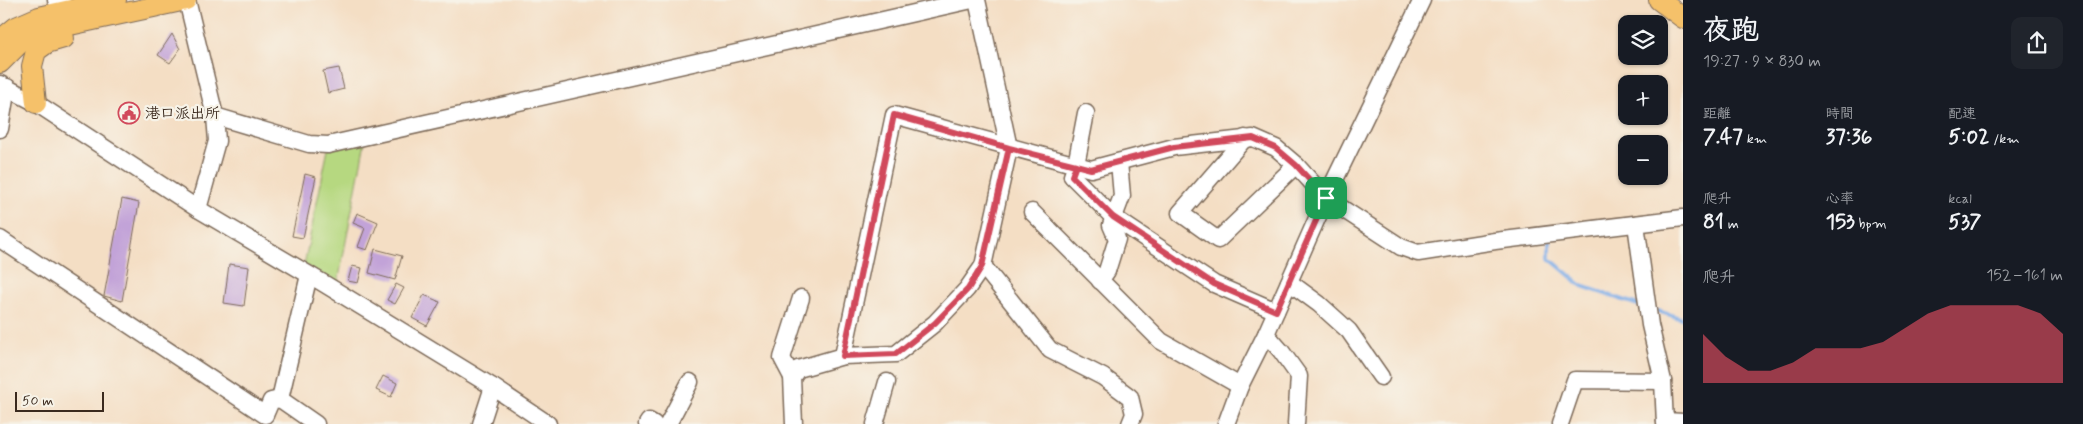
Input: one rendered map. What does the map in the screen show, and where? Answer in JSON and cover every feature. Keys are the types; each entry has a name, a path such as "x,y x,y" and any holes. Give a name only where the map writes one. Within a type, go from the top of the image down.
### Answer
{"main road":[{"path":"0,40 16,27 64,5 115,8 187,0"},
{"path":"1659,0 1683,18"},
{"path":"0,63 24,39 42,31 115,8"},
{"path":"36,104 32,66 36,50 47,43 81,33 115,8"},
{"path":"0,22 28,16 39,17"}],"street":[{"path":"187,0 215,116 217,141 198,209"},
{"path":"215,116 309,144 328,145 972,0"},
{"path":"792,378 798,368 843,356 896,354 935,323 968,289 982,266 1009,148 977,0"},
{"path":"1226,424 1240,386 1290,282 1326,198 1422,0"},
{"path":"0,69 36,104"},
{"path":"0,129 4,86 36,104 198,209 493,387 548,424"},
{"path":"1086,113 1076,165 1072,176 1113,217 1214,284 1276,311"},
{"path":"843,356 894,115 1091,169 1174,147 1253,138 1276,148 1296,165 1326,198 1400,247 1418,253 1495,241 1683,218"},
{"path":"1245,138 1180,214 1218,240 1296,165"},
{"path":"1100,281 1107,271 1117,239 1111,225 1122,196 1119,162"},
{"path":"1032,212 1161,341 1240,386"},
{"path":"1636,224 1650,325 1663,381 1665,422 1683,422"},
{"path":"0,239 265,415 272,401 280,399 316,424"},
{"path":"982,266 1050,350 1103,377 1130,397 1134,414 1130,424"},
{"path":"280,399 309,275"},
{"path":"1290,282 1319,304 1349,331 1381,377"},
{"path":"794,424 792,378 782,358 801,298"},
{"path":"1266,334 1299,376 1296,424"},
{"path":"1560,424 1575,380 1663,381"},
{"path":"668,424 690,382"},
{"path":"874,424 887,382"},
{"path":"481,424 493,387"},
{"path":"647,424 649,421 654,424"}],"green space":[{"path":"365,142 338,283 304,265 328,149"}],"building":[{"path":"172,34 180,49 170,63 158,55"},
{"path":"339,68 344,89 328,93 323,71"},
{"path":"305,174 316,177 303,238 292,236"},
{"path":"122,199 139,203 122,301 104,296"},
{"path":"357,213 378,222 367,250 358,247 365,228 353,223"},
{"path":"375,249 402,256 395,280 369,273"},
{"path":"229,264 249,267 244,306 224,303"},
{"path":"352,266 362,268 358,283 348,281"},
{"path":"396,284 404,288 395,304 387,300"},
{"path":"424,295 440,302 427,326 412,318"},
{"path":"383,376 397,383 391,397 376,390"}],"waterway":[{"path":"1549,241 1549,258 1582,286 1638,305"},
{"path":"1658,311 1683,319"}],"place":[{"name":"港口派出所","path":"129,113"}],"route":[{"path":"1326,198 1276,311 1214,284 1113,217 1072,176 1076,165 894,115 843,356 896,354 935,323 968,289 982,266 1009,148 1076,165 1091,169 1174,147 1253,138 1276,148 1296,165 1326,198"}]}
